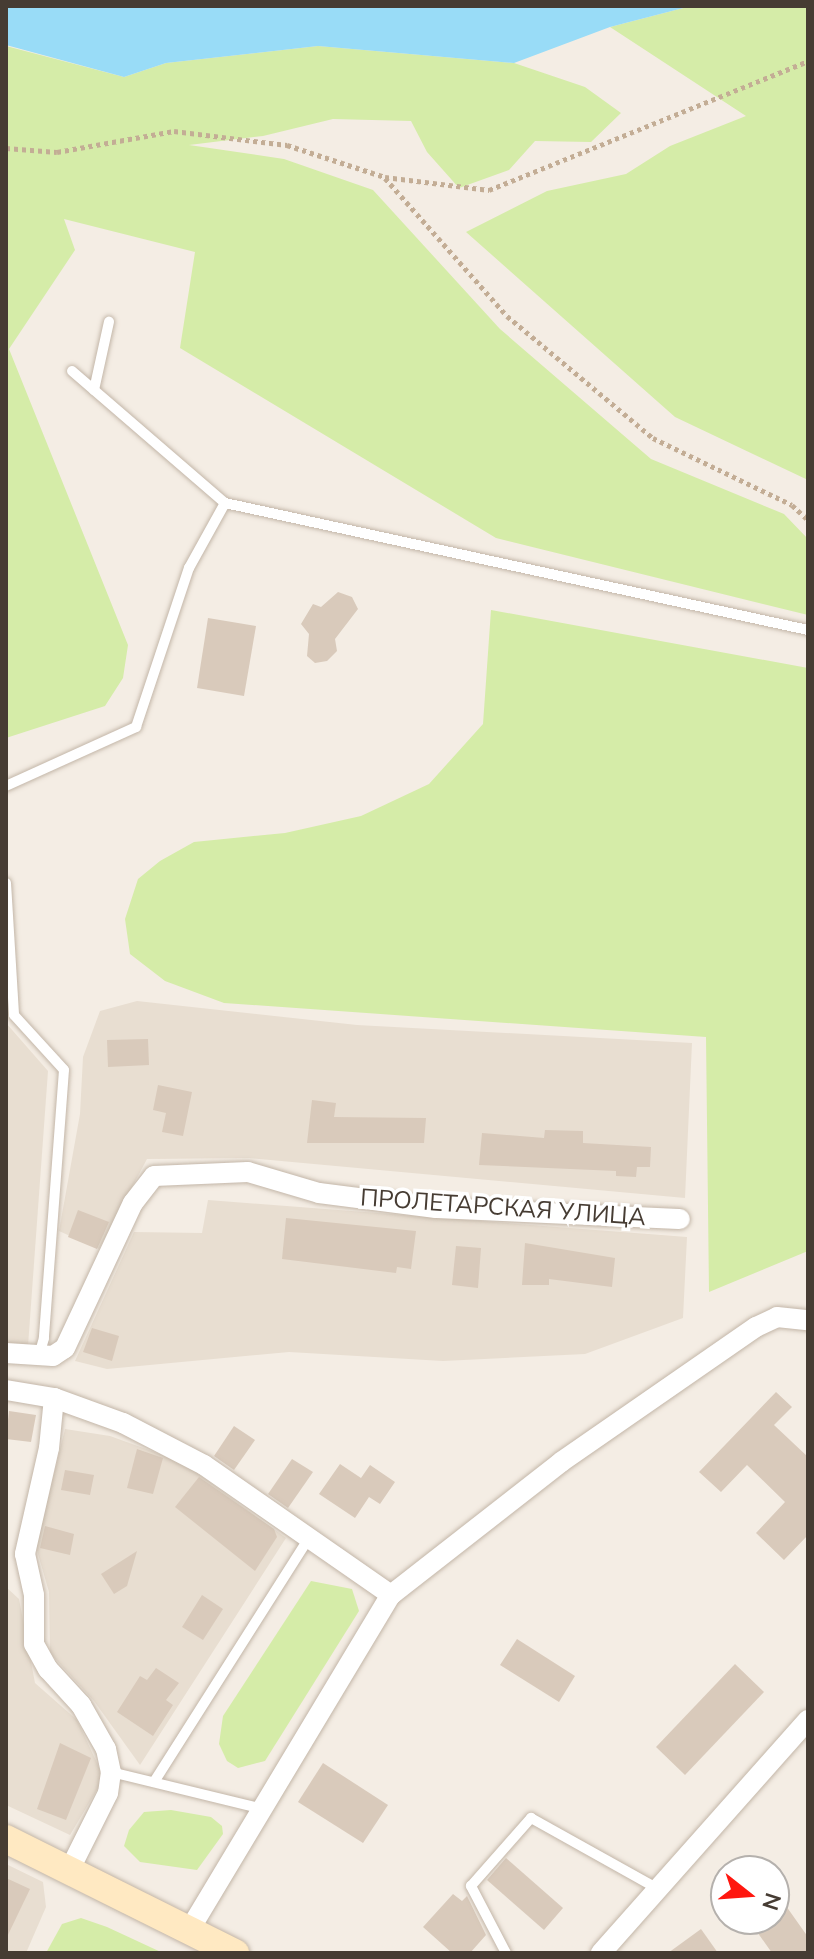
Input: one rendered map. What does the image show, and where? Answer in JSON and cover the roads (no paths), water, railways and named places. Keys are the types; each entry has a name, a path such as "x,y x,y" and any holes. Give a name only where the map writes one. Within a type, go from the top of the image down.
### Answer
{"main road":[{"path":"6,1839 235,1953"}],"street":[{"name":"ПРОЛЕТАРСКАЯ УЛИЦА","path":"39,1355 53,1356 65,1348 133,1203 154,1176 248,1172 319,1193 436,1208 680,1219"},
{"path":"190,1929 391,1595 561,1462 756,1327 777,1317 808,1320"},
{"path":"6,1353 39,1355"},
{"path":"6,1390 54,1398 123,1423 204,1465 391,1595"},
{"path":"54,1398 49,1448 25,1554 34,1595 34,1644 48,1669 81,1705 106,1749 111,1772 108,1793 70,1869"},
{"path":"601,1953 661,1890 808,1720"}],"lane":[{"path":"94,390 109,322"},
{"path":"72,371 225,503 808,630"},
{"path":"6,786 136,727 189,568 225,503"},
{"path":"6,883 14,1015 64,1070 47,1246 44,1338 39,1355"},
{"path":"154,1782 308,1539"},
{"path":"111,1772 263,1809"},
{"path":"506,1953 471,1886 531,1818 661,1890"}],"water":[{"path":"6,6 691,6 610,27 514,63 318,46 166,63 124,77 6,45"}]}
